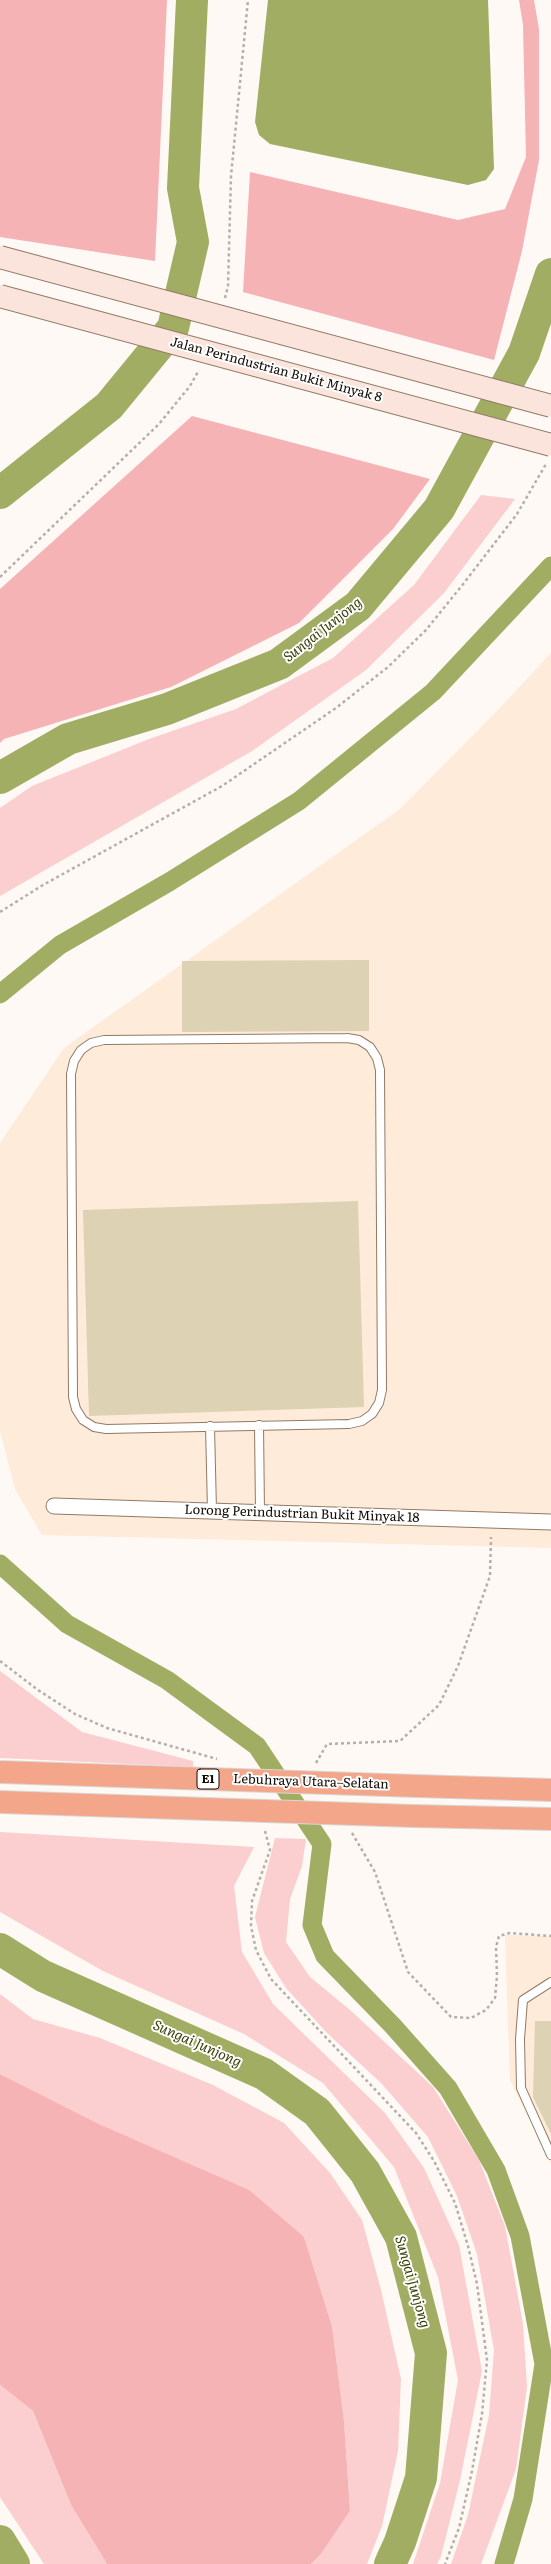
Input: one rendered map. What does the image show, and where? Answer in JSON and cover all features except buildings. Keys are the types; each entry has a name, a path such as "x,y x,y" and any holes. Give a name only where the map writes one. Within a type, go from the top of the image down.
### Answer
{"highway":[{"name":"Lebuhraya Utara–Selatan","path":"0,1772 551,1790"},
{"path":"0,1802 413,1816 551,1819"}],"street":[{"path":"0,257 551,406"},
{"name":"Jalan Perindustrian Bukit Minyak 8","path":"0,296 549,452"},
{"name":"Lorong Perindustrian Bukit Minyak 18","path":"54,1506 551,1522"}],"lane":[{"path":"347,1038 359,1040 370,1047 377,1058 380,1070 382,1390 379,1403 372,1414 362,1421 349,1424 210,1426 106,1429 88,1424 76,1409 73,1389 71,1074 74,1061 80,1050 91,1043 104,1040 347,1038"},
{"path":"259,1425 260,1512"},
{"path":"210,1426 212,1511"},
{"path":"551,1982 523,2000 520,2039 521,2088 551,2155"}],"path":[{"path":"0,912 43,885 222,786 336,708 388,667 426,630 517,514 549,452"},
{"path":"0,1661 38,1690 75,1714 107,1728 215,1758 221,1763"},
{"path":"260,1824 268,1837 270,1850 252,1901 251,1926 256,1950 271,1979 416,2133 434,2161 455,2203 468,2246 477,2284 487,2360 482,2414 472,2472 459,2528 445,2564"}],"shaded area":[{"path":"0,0 167,0 155,261 0,237"},
{"path":"268,0 488,0 494,169 486,180 468,185 270,144 259,135 255,122"},
{"path":"519,0 534,0 539,29 539,160 522,251 494,360 243,292 250,172 458,220 505,209 526,157 523,25"},
{"path":"192,416 430,479 393,529 299,623 171,687 4,739 0,743 0,589"},
{"path":"481,495 515,499 444,593 366,670 252,751 0,896 0,808 32,786 149,739 236,709 333,658 414,585"},
{"path":"551,653 551,1548 42,1535 15,1489 0,1431 0,1143 64,1048 400,809 499,709"},
{"path":"0,1671 82,1732 193,1761 193,1767 0,1758"},
{"path":"0,1832 254,1847 234,1886 242,1952 273,2004 385,2113 424,2168 459,2245 482,2371 460,2480 441,2556 437,2564 413,2564 440,2483 458,2380 438,2277 394,2167 323,2083 244,2034 103,1971 0,1912"},
{"path":"275,1838 306,1839 302,1866 290,1899 286,1942 310,1977 350,2010 433,2087 479,2160 505,2226 523,2324 527,2387 516,2469 481,2564 451,2564 468,2515 489,2415 494,2350 477,2254 457,2196 428,2137 382,2084 327,2033 286,1988 264,1953 255,1917"},
{"path":"505,1935 551,1936 551,2164 510,2080"},
{"path":"0,1994 33,2019 100,2038 213,2085 284,2123 330,2173 362,2220 381,2290 401,2379 398,2451 382,2526 367,2564 311,2564 321,2554 350,2511 344,2421 332,2326 304,2237 101,2125 0,2074"},
{"path":"0,2074 101,2125 249,2190 304,2237 332,2326 344,2421 350,2511 321,2554 311,2564 107,2564 71,2505 33,2411 0,2385"},
{"path":"0,2385 33,2411 71,2505 107,2564 44,2564 0,2497"}],"waterway":[{"path":"0,493 109,406 173,328 193,242 183,188 192,0"},
{"name":"Sungai Junjong","path":"0,778 68,739 167,709 279,664 358,606 439,509 524,353 551,274"},
{"path":"0,994 60,945 169,882 299,801 433,692 551,566"},
{"path":"0,1564 67,1624 167,1680 257,1746 322,1844 312,1925 325,1956 393,2026 448,2088 496,2170 520,2236 544,2364 523,2499 504,2564"},
{"name":"Sungai Junjong","path":"0,1949 43,1976 264,2074 317,2112 365,2172 401,2237 431,2353 421,2478 400,2542 390,2564"},
{"name":"Sungai Junjong","path":"0,2541 14,2564"}]}
